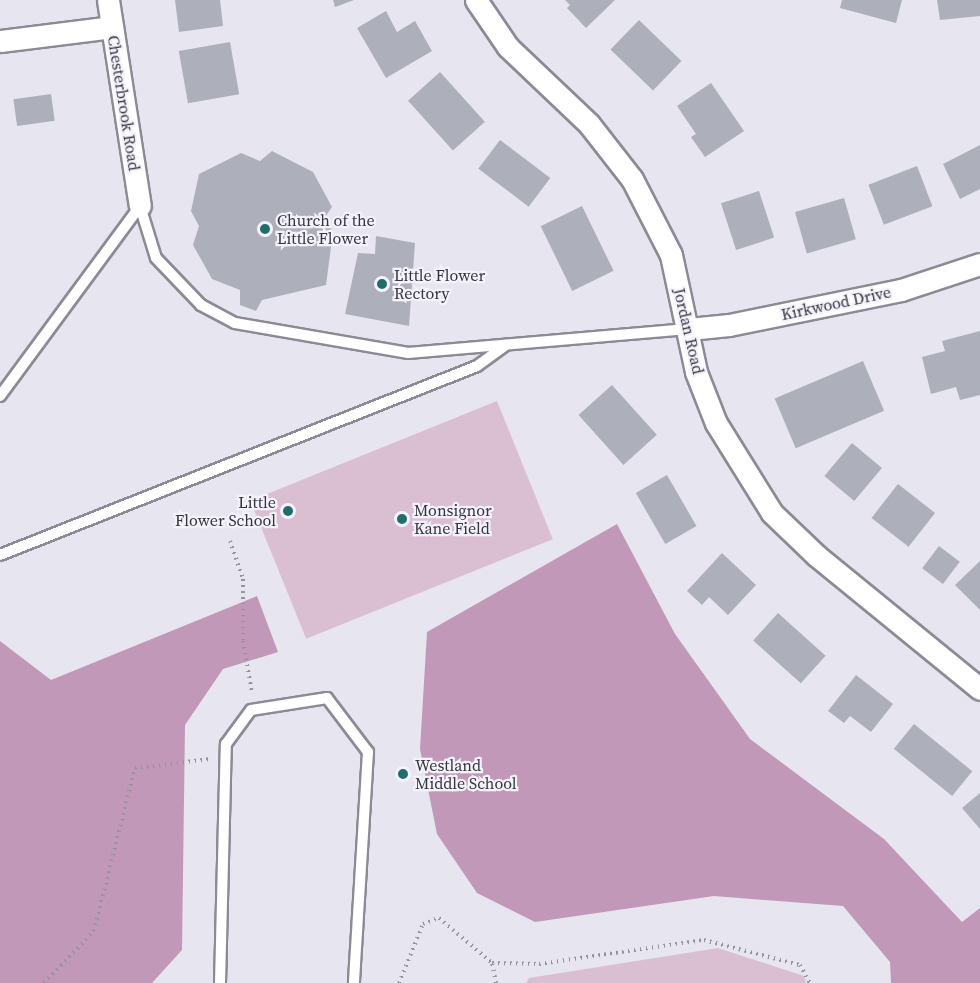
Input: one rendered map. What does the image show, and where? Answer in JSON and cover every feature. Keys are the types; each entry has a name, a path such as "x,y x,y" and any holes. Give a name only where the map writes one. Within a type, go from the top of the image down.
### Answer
{"street":[{"name":"Chesterbrook Road","path":"108,0 140,206"},
{"name":"Jordan Road","path":"476,0 508,47 589,124 632,179 671,255 689,329 696,372 716,423 772,513 817,556 980,689"},
{"path":"0,41 112,27"},
{"name":"Kirkwood Drive","path":"689,329 729,325 902,290 980,264"}],"lane":[{"path":"140,206 156,258 201,305 235,323 408,352 689,329"},
{"path":"0,396 140,206"},
{"path":"0,555 477,366 507,344"},
{"path":"220,983 226,744 250,710 327,698 368,752 354,983"}],"path":[{"path":"230,541 243,579 243,641 253,688 250,710"},
{"path":"44,983 94,931 135,768 226,758"},
{"path":"399,983 423,924 439,918 492,963 496,983"},
{"path":"492,963 539,964 704,940 800,965 810,983"}],"shaded area":[{"name":"Monsignor Kane Field","path":"497,401 553,539 306,639 250,501"},
{"path":"617,524 675,634 750,739 884,839 962,922 980,908 980,983 891,983 890,962 843,906 714,896 535,922 477,893 437,834 420,749 427,632"},
{"path":"257,596 278,652 223,669 185,725 182,950 152,983 0,983 0,641 51,680"},
{"path":"718,948 804,976 806,983 526,983 529,978"}],"building":[{"path":"175,0 220,0 223,26 179,32"},
{"path":"333,0 354,0 335,7"},
{"path":"565,0 615,0 586,28 567,8 570,5"},
{"path":"842,0 902,0 896,23 840,8"},
{"path":"937,0 980,0 980,16 940,20"},
{"path":"386,11 397,32 415,21 432,51 386,78 357,28"},
{"path":"639,20 681,61 653,90 611,49"},
{"path":"230,42 239,94 188,103 179,51"},
{"path":"440,72 485,122 453,151 408,101"},
{"path":"711,83 744,131 705,157 691,137 696,134 677,106"},
{"path":"51,94 55,121 17,126 13,99"},
{"path":"500,140 550,178 529,207 478,169"},
{"path":"980,145 980,189 960,199 943,164"},
{"name":"Church of the Little Flower","path":"272,151 313,172 332,207 325,217 333,232 326,285 262,300 256,311 240,305 240,290 212,279 193,245 199,226 191,211 199,174 241,153 260,161"},
{"path":"917,166 932,206 884,225 868,185"},
{"path":"759,191 774,238 736,250 721,203"},
{"path":"844,198 856,239 807,253 795,212"},
{"path":"582,206 614,271 572,291 541,226"},
{"name":"Little Flower Rectory","path":"376,236 415,243 409,326 345,314 358,253 375,254"},
{"path":"980,331 980,395 960,400 956,387 931,394 922,357 945,351 942,341"},
{"path":"863,361 884,411 796,448 775,399"},
{"path":"612,385 657,435 623,465 579,415"},
{"path":"852,443 882,468 854,501 824,476"},
{"path":"667,475 696,526 665,544 636,493"},
{"path":"898,484 935,513 909,547 872,518"},
{"path":"939,546 960,562 943,584 922,568"},
{"path":"722,553 756,585 728,615 709,597 702,605 687,591"},
{"path":"980,561 980,610 955,585"},
{"path":"778,613 826,656 801,683 753,640"},
{"path":"856,675 893,704 871,732 850,716 844,723 828,711"},
{"path":"914,724 972,771 952,796 894,749"},
{"path":"980,793 980,829 962,808"}],"place":[{"name":"Church of the Little Flower","path":"265,229"},
{"name":"Little Flower Rectory","path":"382,284"},
{"name":"Little Flower School","path":"288,511"},
{"name":"Monsignor Kane Field","path":"402,519"},
{"name":"Westland Middle School","path":"403,774"}]}
